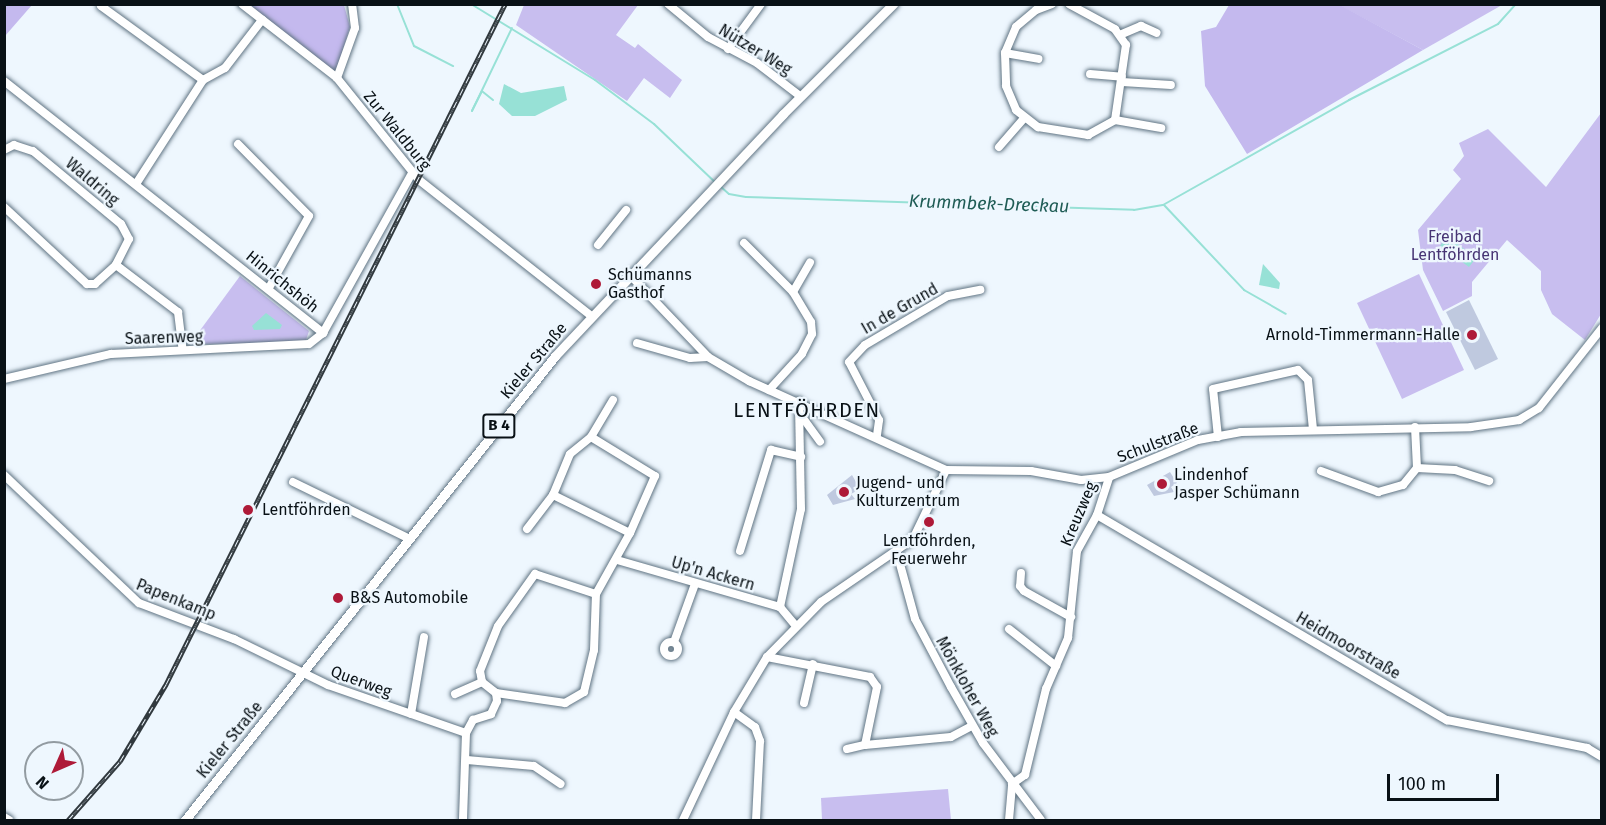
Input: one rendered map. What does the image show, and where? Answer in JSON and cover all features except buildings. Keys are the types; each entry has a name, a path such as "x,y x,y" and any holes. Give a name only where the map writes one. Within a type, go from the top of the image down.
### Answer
{"main road":[{"name":"Kieler Straße","path":"185,820 408,538 591,316 800,96 893,4"}],"street":[{"name":"Zur Waldburg","path":"242,4 337,78 412,173 591,316"},
{"path":"337,78 355,28 352,4"},
{"name":"Nützer Weg","path":"668,4 728,49 757,63 800,96"},
{"path":"728,49 760,4"},
{"path":"1069,4 1122,34 1126,45 1115,120"},
{"path":"1049,5 1024,17 1005,53 1006,86 1024,118 1049,131 1088,135 1115,120 1161,128"},
{"path":"101,6 204,81"},
{"path":"136,184 204,81 225,68 262,20"},
{"path":"1122,34 1141,26 1157,33"},
{"path":"1005,53 1038,59"},
{"path":"1090,74 1171,85"},
{"name":"Hinrichshöh","path":"4,81 269,288 323,333 412,173"},
{"path":"999,147 1001,139 1024,118"},
{"path":"238,144 309,216 269,288"},
{"name":"Waldring","path":"4,150 14,145 33,152 121,224 129,239 116,265 95,284 87,284 4,207"},
{"path":"598,245 626,210"},
{"path":"744,243 794,292 805,307 812,334 802,354 769,390"},
{"path":"794,292 810,263"},
{"path":"116,265 178,312 183,350"},
{"name":"Schulstraße","path":"630,275 708,357 769,390 877,435 946,470 1031,471 1081,480 1109,477 1218,437 1314,429 1492,426 1532,413 1602,328"},
{"name":"In de Grund","path":"877,435 879,420 849,362 865,345 948,296 980,290"},
{"name":"Saarenweg","path":"4,378 111,354 304,346 323,333"},
{"name":"Schulstraße","path":"637,343 690,358 708,357"},
{"path":"1218,437 1213,389 1298,370 1308,380 1314,429"},
{"path":"527,529 553,495 570,454 591,437 613,400"},
{"path":"795,625 780,607 801,509 799,401"},
{"path":"799,412 820,442"},
{"path":"1321,471 1378,492 1403,485 1417,468 1415,428"},
{"path":"591,437 655,476 617,560 596,594 594,650 584,692 575,701 496,693 482,682 480,671 488,645 535,574 596,594"},
{"path":"740,551 771,450 801,458"},
{"path":"1417,468 1455,470 1489,481"},
{"path":"683,820 734,712 767,657 795,625 846,584 897,553 919,530 946,470"},
{"name":"Papenkamp","path":"4,476 128,597 304,672"},
{"name":"Kreuzweg","path":"1012,784 1025,775 1071,617 1077,551 1097,515 1109,477"},
{"path":"293,482 408,538"},
{"path":"553,495 630,532"},
{"name":"Heidmoorstraße","path":"1097,515 1447,720 1587,748 1602,757"},
{"name":"Mönkloher Weg","path":"897,553 915,619 972,726 1012,784 1041,820"},
{"name":"Up'n Ackern","path":"617,560 780,607"},
{"path":"1021,573 1020,586 1024,591 1071,617"},
{"path":"674,642 695,584"},
{"path":"1009,629 1056,666"},
{"name":"Querweg","path":"411,714 424,637"},
{"path":"767,657 813,664 870,677 876,687 865,745"},
{"path":"804,703 813,664"},
{"name":"Querweg","path":"304,672 465,733"},
{"path":"455,694 482,682"},
{"path":"464,820 467,760 465,733 473,720 491,714 496,693"},
{"path":"734,712 755,727 760,741 756,820"},
{"path":"847,749 865,745 951,737 972,726"},
{"path":"467,760 534,766 561,784"},
{"path":"1009,820 1012,784"},
{"path":"4,817 9,820"}],"green space":[{"path":"524,5 638,5 616,35 635,48 638,44 682,80 670,98 644,78 627,101 516,25"},
{"path":"1339,5 1502,5 1423,50"},
{"name":"Freibad Lentföhrden","path":"1601,113 1601,314 1585,340 1552,314 1541,290 1541,271 1507,240 1472,282 1472,296 1443,311 1423,270 1418,230 1461,179 1453,170 1464,156 1459,143 1488,129 1546,187"},
{"path":"1419,274 1464,370 1402,399 1357,303"},
{"path":"240,276 309,331 305,343 190,344"},
{"path":"948,789 951,820 822,820 821,798"}],"shaded area":[{"path":"4,5 32,5 5,36"},
{"path":"248,5 344,5 350,27 336,72"},
{"path":"1229,5 1340,5 1423,50 1247,154 1205,86 1201,31 1216,27"},
{"path":"504,84 521,93 564,86 567,100 535,116 512,116 499,104"},
{"path":"1447,236 1476,258 1469,267 1440,246"},
{"path":"1263,264 1280,283 1279,289 1259,285"},
{"path":"266,313 282,325 280,329 254,330 252,326"}],"waterway":[{"path":"397,4 414,46 453,66"},
{"name":"Krummbek-Dreckau","path":"471,4 595,80 654,124 715,182"},
{"name":"Krummbek-Dreckau","path":"720,186 729,194 746,197 1134,210 1163,205 1349,100 1498,24 1516,4"},
{"path":"493,100 482,91 472,111 512,28"},
{"path":"1164,205 1244,290 1286,314"}],"railway":[{"path":"68,820 120,761 166,684 505,4"}],"place":[{"name":"Schümanns Gasthof","path":"596,284"},
{"name":"Arnold-Timmermann-Halle","path":"1472,335"},
{"name":"Lindenhof Jasper Schümann","path":"1162,484"},
{"name":"Jugend- und Kulturzentrum","path":"844,492"},
{"name":"Lentföhrden","path":"248,510"},
{"name":"Lentföhrden, Feuerwehr","path":"929,522"},
{"name":"B&S Automobile","path":"338,598"}],"district":[{"name":"LENTFÖHRDEN","path":"807,410"}]}
